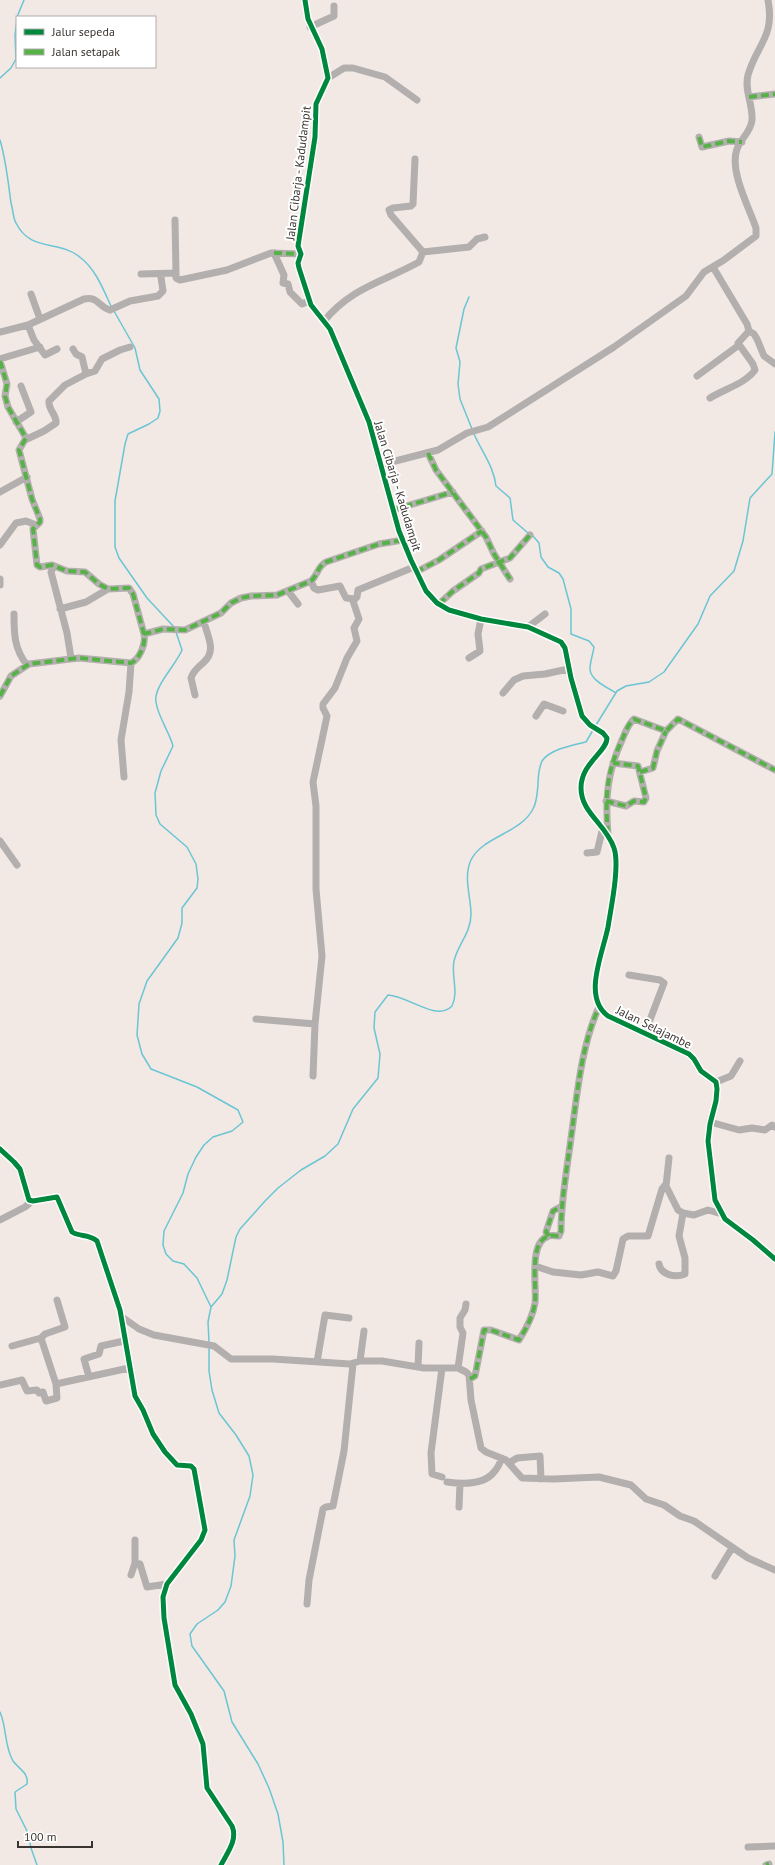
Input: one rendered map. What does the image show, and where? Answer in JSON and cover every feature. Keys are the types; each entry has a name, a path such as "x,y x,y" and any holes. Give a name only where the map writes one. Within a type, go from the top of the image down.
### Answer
{"street":[{"path":"305,0 310,27 322,49 328,78 341,70 350,67 385,78 417,100"},
{"path":"380,466 441,448 474,431 488,427 614,348 682,299 691,290 704,272 752,241 757,234 738,178 736,152 752,122 752,111 747,79 753,61 767,34 772,12 768,0"},
{"path":"310,27 334,16 334,6"},
{"name":"Jalan Cibarja - Kadudampit","path":"328,78 316,104 315,137 298,240 298,246 301,254 298,263 310,301 315,311 332,333 369,422 393,510 415,570 426,591 439,604 453,612 481,619 528,627 553,637 562,643 566,651 568,669 580,712 584,718 597,729"},
{"path":"749,98 775,94"},
{"path":"699,137 702,147 729,141 742,142"},
{"path":"415,159 413,204 411,206 390,209 389,212 423,252"},
{"path":"175,220 175,276 178,279 227,270 274,253 301,254"},
{"path":"423,252 469,247 476,239 485,237"},
{"path":"324,321 334,309 371,284 383,280 419,262 423,252"},
{"path":"274,253 284,275 283,283 288,284 290,292 302,304 310,301"},
{"path":"713,267 747,324 749,332 756,337 764,356 775,364"},
{"path":"141,274 164,274 176,272"},
{"path":"0,332 28,325 84,299 95,299 105,308 110,310 130,301 158,296 163,291 161,277 164,274"},
{"path":"31,294 40,319"},
{"path":"28,325 34,340 46,355 57,349"},
{"path":"710,398 734,386 749,376 754,370 753,364 739,345 738,341 749,332"},
{"path":"697,376 739,345"},
{"path":"25,440 25,436 5,400 7,384 0,360 40,347"},
{"path":"0,696 11,676 27,665 71,658 131,663 136,659 142,648 145,638 131,590 125,587 108,588 99,584 88,573 67,571 54,566 40,567 37,565 33,532 36,525 40,522 40,519 32,499 19,450 25,440 44,431 56,423 57,419 49,407 49,401 65,385 95,371 102,359 108,355 130,347"},
{"path":"73,349 76,354 82,357 86,374"},
{"path":"16,422 31,412 21,386"},
{"path":"428,452 434,466 482,531 510,580"},
{"path":"0,492 27,477"},
{"path":"393,510 453,492"},
{"path":"0,545 16,523 26,520 36,525"},
{"path":"312,1076 315,1024 322,956 316,889 316,846 313,782 327,716 323,708 323,704 335,688 347,658 358,641 354,628 359,621 354,603 355,599 361,589 439,560 482,531"},
{"path":"439,604 446,597 479,573 481,569 514,555 520,545 530,535"},
{"path":"144,634 163,629 185,630 221,613 231,603 241,598 251,596 270,596 288,591 311,581 320,567 326,562 379,544 403,540"},
{"path":"54,566 51,572 67,632 71,658"},
{"path":"0,579 0,585"},
{"path":"311,581 316,590 340,586 346,598 355,599"},
{"path":"60,609 86,602 108,588"},
{"path":"288,591 298,604"},
{"path":"14,614 16,647 19,655 27,665"},
{"path":"528,627 545,614"},
{"path":"469,658 480,651 478,634 481,619"},
{"path":"195,696 191,678 195,670 210,656 211,651 204,622"},
{"path":"124,777 121,740 129,692 131,663"},
{"path":"503,693 514,680 523,676 551,673 568,669"},
{"path":"536,716 543,704 563,711"},
{"path":"608,834 606,802 608,781 613,763 623,738 634,719 666,732"},
{"path":"640,772 653,768 657,751 666,732 678,719 775,770"},
{"name":"Jalan Selajambe","path":"597,729 606,736 607,742 583,774 581,788 586,808 608,834 617,858 608,926 595,988 595,995 599,1007 608,1016 689,1054 694,1059 701,1072 716,1082"},
{"path":"606,802 626,806 634,801 644,802 646,795 639,767 636,765 613,763"},
{"path":"587,853 596,852 603,827"},
{"path":"0,841 17,865"},
{"path":"629,975 660,980 664,983 645,1033"},
{"path":"470,1379 475,1376 484,1330 496,1332 517,1340 520,1338 531,1316 535,1302 535,1266 537,1249 549,1236 558,1236 560,1234 562,1206 579,1081 588,1040 599,1007"},
{"path":"256,1019 315,1024"},
{"path":"740,1061 731,1076 716,1082 716,1101 710,1122 708,1141 713,1193 722,1214 730,1223 754,1240 775,1260"},
{"path":"710,1122 739,1130 752,1128 765,1130 772,1125 775,1127"},
{"path":"0,1149 18,1166 28,1197 32,1201"},
{"path":"669,1158 666,1184 676,1206 683,1213 697,1215 708,1210 722,1214"},
{"path":"535,1266 553,1272 581,1275 598,1272 613,1276 616,1271 623,1239 628,1236 648,1236 662,1189 666,1184"},
{"path":"0,1220 25,1207 32,1201 57,1197 72,1232 77,1235 91,1236 97,1241 122,1317 124,1341 135,1396 160,1446 177,1465 191,1466 194,1469 204,1526 204,1534 167,1584 163,1597 163,1613 167,1646 175,1685 191,1714 203,1744 207,1788 232,1826 234,1832 233,1842 221,1865"},
{"path":"549,1236 546,1232 552,1211 562,1206"},
{"path":"659,1264 660,1268 666,1274 685,1274 685,1258 679,1236 683,1213"},
{"path":"12,1346 41,1338 45,1334 65,1327 57,1300"},
{"path":"458,1368 463,1333 460,1327 460,1318 465,1310 466,1304"},
{"path":"317,1362 325,1315 349,1318"},
{"path":"122,1317 146,1332 163,1337 214,1346 227,1357 235,1360 317,1362 382,1361 418,1367 458,1368 467,1373 470,1379 471,1400 480,1446 486,1452 502,1458 509,1463 522,1478 541,1479 599,1477 631,1485 646,1499 664,1505 680,1516 694,1520 732,1548 775,1570"},
{"path":"307,1604 309,1580 323,1509 333,1506 343,1458 356,1362 364,1331"},
{"path":"0,1386 22,1380 27,1391 37,1390 39,1393 43,1392 46,1401 57,1398 56,1384 41,1338"},
{"path":"89,1377 84,1359 99,1354 101,1346 124,1341"},
{"path":"418,1367 419,1343"},
{"path":"56,1384 129,1368"},
{"path":"442,1368 431,1453 432,1474 444,1480 460,1484 476,1481 490,1476 502,1458"},
{"path":"509,1463 517,1458 540,1456 541,1479"},
{"path":"459,1507 460,1484"},
{"path":"131,1575 135,1563 135,1540"},
{"path":"715,1576 732,1548"},
{"path":"135,1563 139,1564 147,1587 167,1584"},
{"path":"748,1847 775,1846"}],"waterway":[{"path":"17,16 24,0"},
{"path":"16,27 16,59"},
{"path":"0,78 11,68 16,59"},
{"path":"0,140 14,219 22,232 37,242 73,252 81,258 95,274 111,306"},
{"path":"469,297 464,309 456,348 460,362 458,384 460,399 472,429"},
{"path":"114,311 135,348 140,370 159,399 160,411 158,418 128,434 115,501 115,547 119,558 147,598 174,627"},
{"path":"596,725 617,691 626,686 649,682 664,672 698,624 710,596 734,571 743,541 750,498 772,474 775,432"},
{"path":"474,434 493,472 496,486 510,498 513,520 528,533"},
{"path":"533,536 539,543 541,557 548,567 559,573 563,579 571,609 571,634 589,641 594,647 590,666 593,677 616,693"},
{"path":"176,632 182,650 161,683 156,696 157,708 173,746 161,771 155,793 156,815 160,824 187,847 196,864 198,879 197,888 182,908 182,923 178,938 147,981 139,1004 137,1035 142,1054 151,1069 197,1087 238,1110 243,1122 232,1131 213,1137 204,1145 196,1157 188,1174 183,1193 164,1231 163,1245 166,1254 173,1261 184,1264 197,1278 211,1307 208,1322 209,1342"},
{"path":"211,1307 222,1294 227,1280 236,1237 240,1229 278,1188 301,1170 325,1156 338,1144 353,1109 378,1078 380,1054 374,1028 375,1012 388,995 405,999 430,1010 446,1010 452,1006 455,995 453,972 454,961 458,949 467,933 471,914 467,880 471,860 484,845 520,824 533,809 537,794 539,770 542,761 550,753 562,748 586,742 593,730"},
{"path":"209,1348 209,1371 212,1390 219,1413 236,1435 249,1456 253,1475 250,1496 234,1540 235,1556 231,1586 225,1602 218,1610 197,1624 190,1634 192,1646 224,1691 232,1722 258,1764 269,1788 278,1814 283,1842 284,1865"},
{"path":"0,1712 10,1755 13,1761 23,1771 27,1780 27,1784 15,1792 16,1809 28,1833 37,1865"}],"marked path":[{"path":"749,97 775,94"},
{"path":"699,137 702,147 729,141 742,142"},
{"path":"274,253 301,254"},
{"path":"0,361 7,384 5,396 8,407 26,438 19,450 32,499 40,519 40,522 33,529 37,565 40,567 52,565 67,571 85,572 99,584 108,589 129,588 133,594 144,634"},
{"path":"428,453 436,470 486,537 494,554 510,579"},
{"path":"393,510 453,492"},
{"path":"416,572 439,560 482,531"},
{"path":"439,604 453,591 479,573 481,569 510,558 530,535"},
{"path":"0,696 11,676 29,664 79,658 131,663 137,658 142,650 144,634 163,629 185,630 221,613 231,603 241,598 277,595 311,581 321,566 326,562 379,544 403,540"},
{"path":"608,834 607,797 610,775 617,752 630,723 634,719 666,731 678,719 775,770"},
{"path":"640,772 653,768 657,751 666,731"},
{"path":"606,801 626,806 634,801 644,802 646,798 638,766 613,763"},
{"path":"470,1379 475,1376 484,1330 491,1330 519,1340 531,1318 535,1303 535,1265 538,1246 542,1240 550,1236 559,1236 561,1231 564,1184 580,1071 588,1038 599,1007"},
{"path":"549,1236 546,1232 553,1211 562,1206"}],"cycle path":[{"path":"305,0 308,19 322,49 328,78 316,104 315,137 298,246 301,254 298,263 299,268 311,305 330,329 369,422 399,531 426,591 437,603 449,610 481,619 528,627 561,642 565,648 571,678 582,716 590,725 603,733 607,738 603,748 585,772 582,779 581,788 585,805 610,840 616,855 616,875 608,927 596,974 596,998 600,1008 608,1016 689,1054 694,1059 701,1071 716,1082 716,1101 710,1124 708,1141 715,1200 725,1219 775,1259"},
{"path":"0,1149 20,1169 29,1200 33,1201 57,1197 72,1232 78,1235 91,1237 97,1241 120,1310 135,1396 143,1410 153,1434 165,1452 177,1465 191,1466 194,1469 205,1530 201,1540 167,1584 163,1597 164,1618 175,1685 191,1714 203,1744 207,1788 232,1826 234,1836 233,1841 221,1865"}]}
